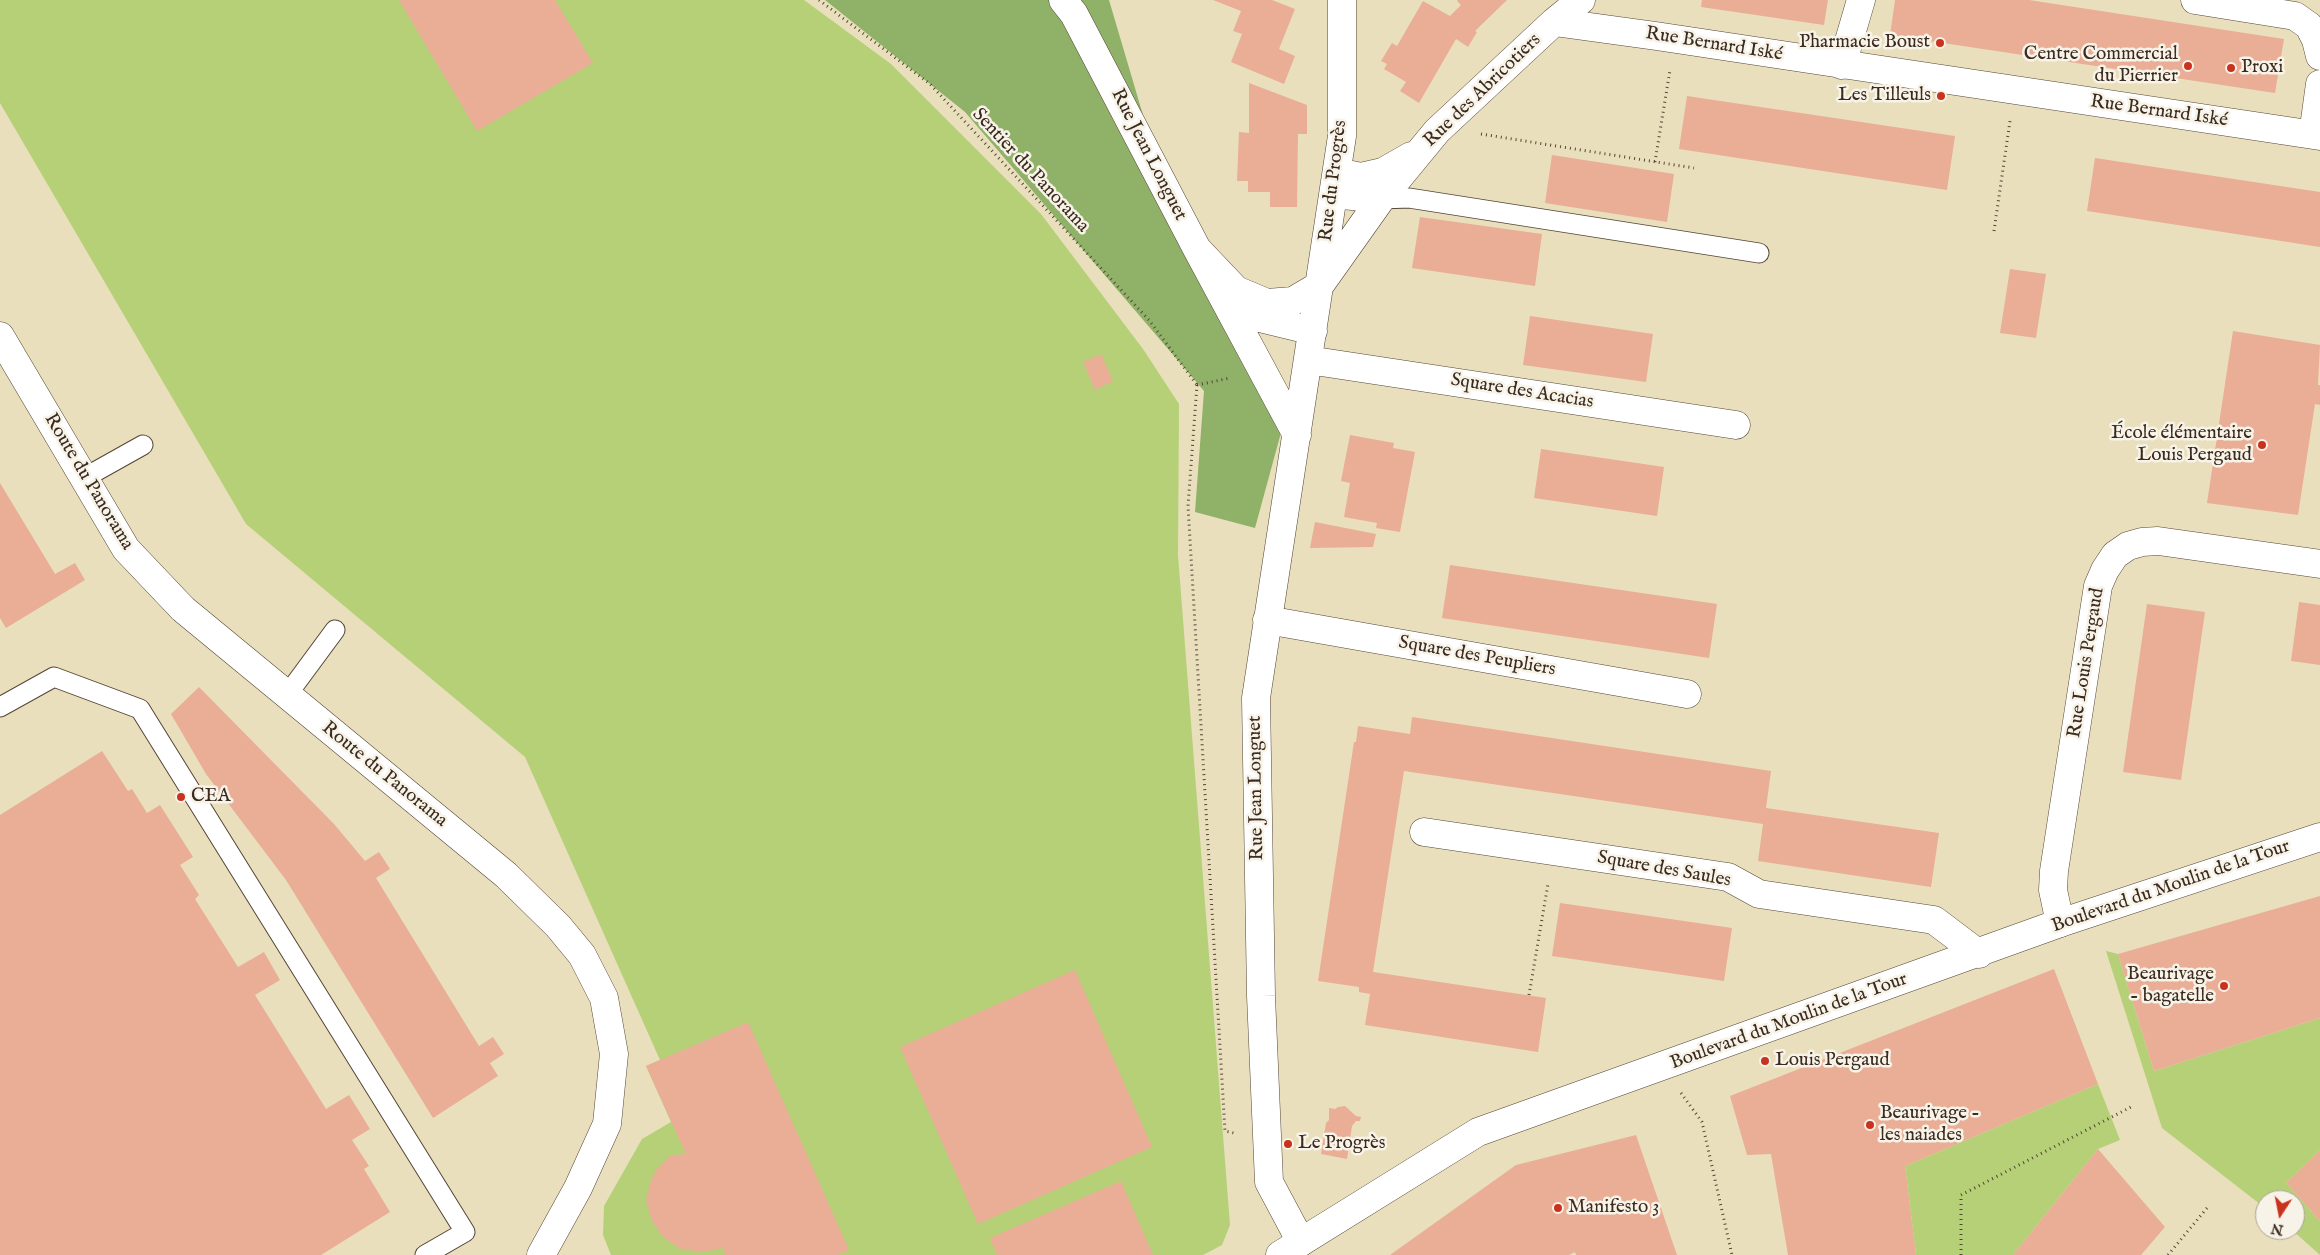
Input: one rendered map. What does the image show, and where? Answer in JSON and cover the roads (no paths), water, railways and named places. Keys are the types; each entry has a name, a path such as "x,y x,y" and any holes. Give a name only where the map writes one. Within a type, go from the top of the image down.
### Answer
{"street":[{"name":"Rue Jean Longuet","path":"1063,0 1074,14 1297,435"},
{"name":"Rue du Progrès","path":"1313,331 1342,136 1342,0"},
{"name":"Rue des Abricotiers","path":"1320,285 1382,199 1437,131 1554,22 1581,0"},
{"path":"1842,65 1861,0"},
{"path":"2194,0 2296,16 2309,26 2316,40 2320,56"},
{"name":"Rue Bernard Iské","path":"1554,22 2317,135"},
{"path":"2317,135 2320,84"},
{"path":"1335,183 1383,172 1421,151"},
{"path":"1335,183 1382,199"},
{"path":"1197,249 1236,290 1267,303 1293,301 1320,285"},
{"path":"1230,311 1313,331"},
{"name":"Rue Jean Longuet","path":"1291,1248 1269,1182 1261,996 1256,698 1313,331"},
{"name":"Route du Panorama","path":"0,336 126,549 183,609 506,875 558,926 582,955 604,998 614,1054 607,1124 578,1188 541,1255"},
{"name":"Square des Acacias","path":"1308,360 1736,426"},
{"name":"Rue Louis Pergaud","path":"2060,923 2053,890 2054,871 2098,586 2105,570 2115,555 2128,546 2142,542 2158,541 2320,564"},
{"name":"Square des Peupliers","path":"1267,620 1687,694"},
{"name":"Square des Saules","path":"1424,832 1728,877 1759,894 1934,920 1979,954"},
{"name":"Boulevard du Moulin de la Tour","path":"1291,1248 1478,1132 1979,954 2060,923 2320,837"}],"lane":[{"path":"1382,199 1409,198 1758,253"},
{"path":"84,478 143,445"},
{"path":"287,695 335,630"},
{"path":"0,707 54,677 140,709 465,1232 425,1255"}],"place":[{"name":"Pharmacie Boust","path":"1940,43"},
{"name":"Centre Commercial du Pierrier","path":"2188,66"},
{"name":"Proxi","path":"2231,68"},
{"name":"Les Tilleuls","path":"1941,96"},
{"name":"École élémentaire Louis Pergaud","path":"2262,445"},
{"name":"CEA","path":"181,797"},
{"name":"Beaurivage - bagatelle","path":"2224,986"},
{"name":"Louis Pergaud","path":"1765,1061"},
{"name":"Beaurivage - les naiades","path":"1870,1125"},
{"name":"Le Progrès","path":"1288,1144"},
{"name":"Manifesto 3","path":"1558,1208"}]}
